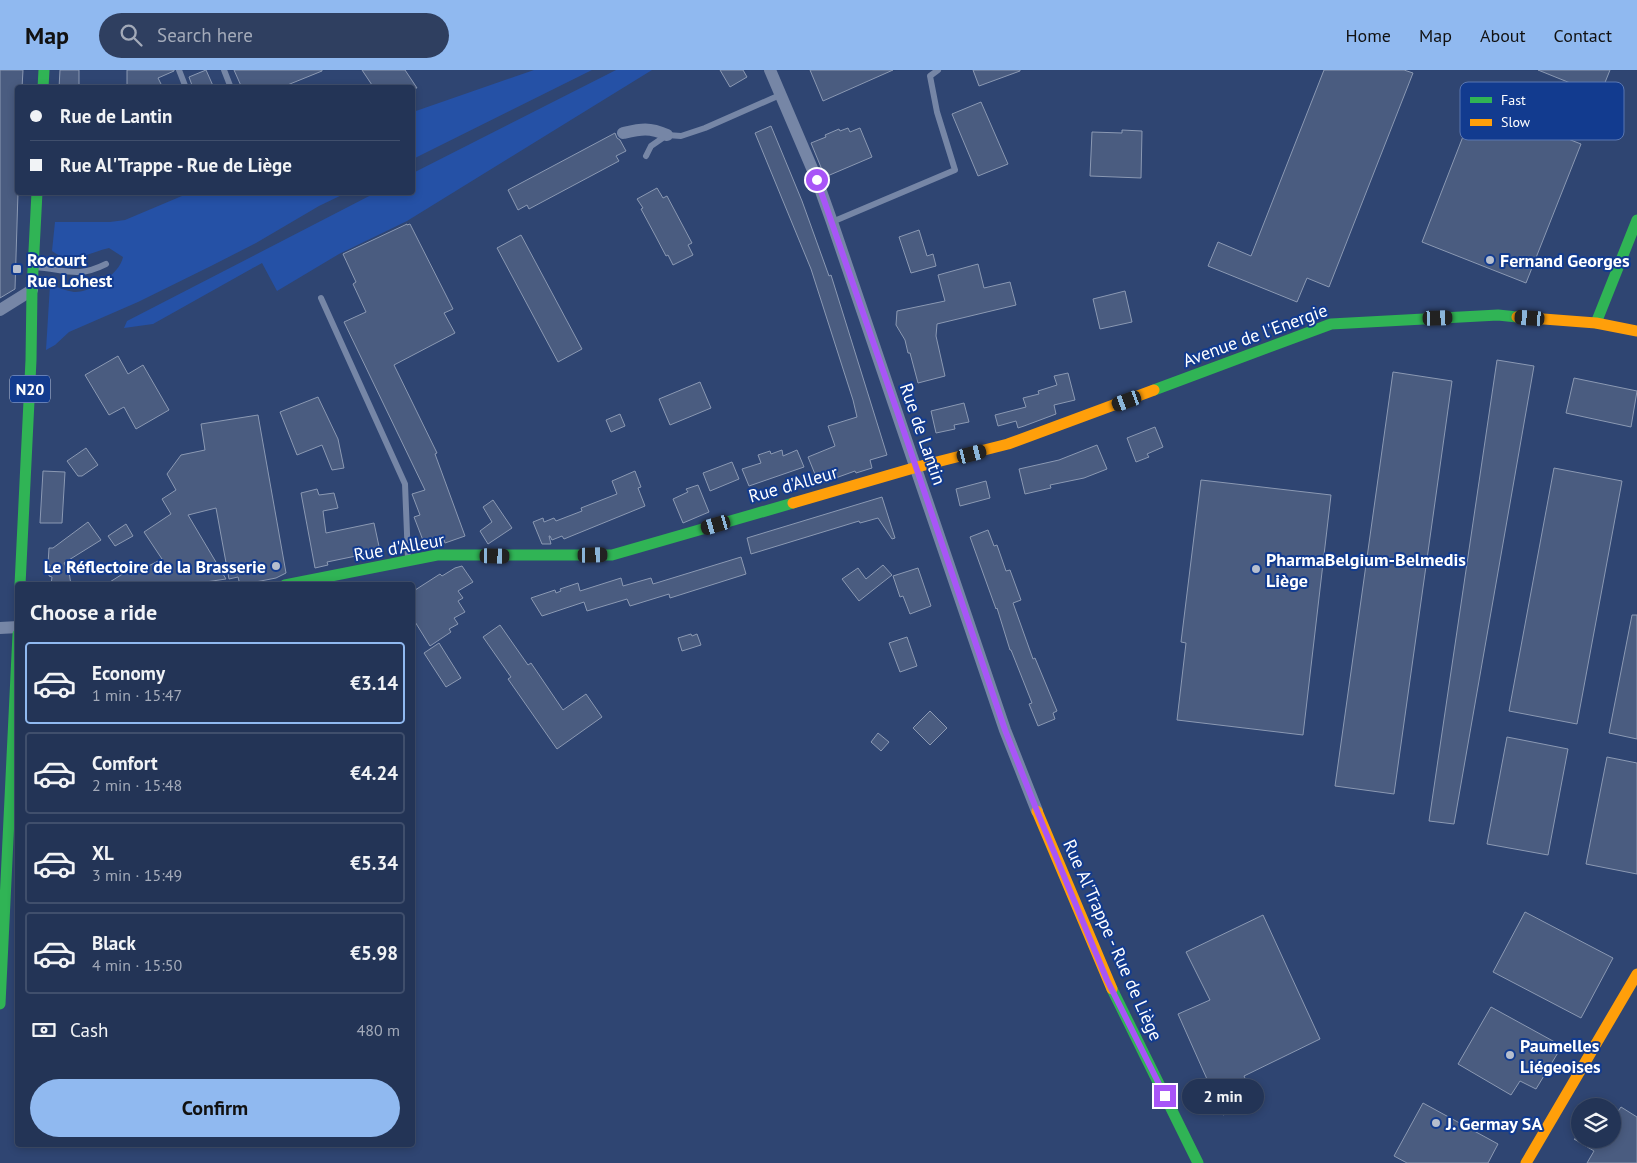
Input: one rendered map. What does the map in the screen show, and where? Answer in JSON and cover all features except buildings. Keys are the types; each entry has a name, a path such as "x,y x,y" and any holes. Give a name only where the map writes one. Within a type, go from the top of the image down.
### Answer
{"street":[{"path":"43,85 44,70"},
{"name":"Rue de Lantin","path":"770,70 817,180 1005,730 1037,811"},
{"path":"623,133 642,129 656,130 667,135"},
{"name":"N20","path":"20,582 37,195"},
{"path":"1596,323 1637,220"},
{"path":"0,310 32,290"},
{"name":"Avenue de l'Energie","path":"1127,401 1331,324 1498,315 1596,323 1637,331"},
{"name":"Rue d'Alleur","path":"300,582 436,555 612,555 916,467 1008,444 1127,401"},
{"path":"0,628 15,627"},
{"path":"0,1004 2,923 15,688"},
{"name":"Rue Al'Trappe - Rue de Liège","path":"1037,811 1107,980 1198,1163"},
{"path":"1526,1163 1637,974"}],"lane":[{"path":"179,70 185,85"},
{"path":"224,70 230,85"},
{"path":"832,222 955,170 937,112 930,76 938,70"},
{"path":"646,156 650,146 667,135 681,136 705,128 780,95"},
{"path":"33,267 52,268 64,273 76,273 93,270 106,264"},
{"path":"321,298 406,484 408,561"}],"shaded area":[{"path":"534,70 592,70 415,158 415,111"},
{"path":"616,70 652,70 407,221 339,254 277,291 262,263 153,324 124,328 127,321 371,195 415,195 415,172"},
{"path":"184,195 342,195 211,266 138,302 69,332 55,345 46,350 50,285 74,292 96,286 116,270 123,257 109,248 73,258 59,255 52,251 55,222 110,222 125,220"}],"traffic: fast":[{"path":"43,85 44,70"},
{"path":"20,582 37,195"},
{"path":"1596,323 1637,220"},
{"path":"1154,390 1331,324 1498,315 1517,317"},
{"path":"300,582 437,555 612,555 793,503"},
{"path":"0,1004 15,696"},
{"path":"1112,989 1198,1163"}],"traffic: slow":[{"path":"1517,317 1596,323 1637,331"},
{"path":"793,503 917,467 1008,444 1154,390"},
{"path":"1037,811 1112,989"},
{"path":"1526,1163 1637,974"}],"place":[{"name":"Fernand Georges","path":"1490,260"},
{"name":"Rocourt Rue Lohest","path":"17,269"},
{"name":"Le Réflectoire de la Brasserie","path":"276,566"},
{"name":"PharmaBelgium-Belmedis Liège","path":"1256,569"},
{"name":"Paumelles Liégeoises","path":"1510,1055"},
{"name":"J. Germay SA","path":"1436,1123"}],"route":[{"path":"817,180 1005,730 1107,980 1165,1096"}]}
